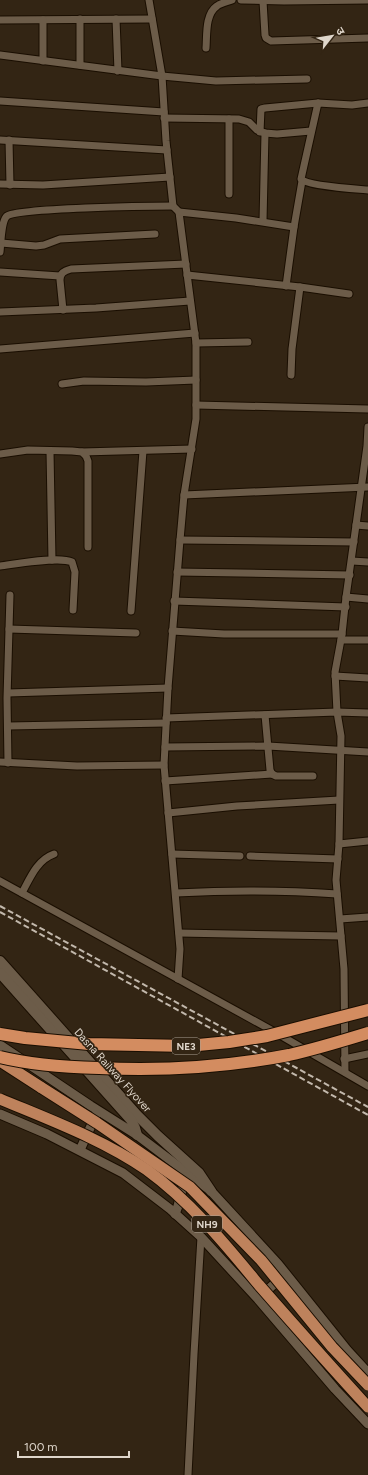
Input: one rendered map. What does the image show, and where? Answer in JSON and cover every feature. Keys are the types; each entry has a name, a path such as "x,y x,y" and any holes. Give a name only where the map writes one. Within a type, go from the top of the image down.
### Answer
{"highway":[{"name":"NE3","path":"0,1034 89,1044 188,1046 267,1036 368,1010"},
{"name":"NE3","path":"0,1057 20,1062 74,1068 131,1070 191,1067 288,1055 329,1045 368,1033"},
{"name":"NH9","path":"0,1061 103,1126 190,1187 261,1260 332,1347 368,1386"},
{"name":"NH9","path":"0,1099 98,1141 147,1170 171,1190 212,1230 323,1358 368,1407"}],"main road":[{"name":"Dasna Railway Flyover","path":"0,961 137,1115 199,1173 211,1191"},
{"name":"Dasna Railway Flyover","path":"0,973 127,1116 135,1128 137,1135"}],"street":[{"path":"149,0 162,76 164,115 173,206"},
{"path":"206,48 210,15 218,5 232,0"},
{"path":"241,0 368,0"},
{"path":"263,1 265,35 271,41 368,38"},
{"path":"0,20 152,18"},
{"path":"80,19 80,65"},
{"path":"116,19 118,70"},
{"path":"43,20 44,61"},
{"path":"0,55 162,76 216,81 307,79"},
{"path":"0,101 164,115 239,119 249,122 263,132 277,134 311,131"},
{"path":"263,221 263,132 261,109 318,103 352,105 368,104"},
{"path":"286,286 302,181 301,176 318,103"},
{"path":"229,119 229,194"},
{"path":"0,140 167,150"},
{"path":"9,140 10,185"},
{"path":"0,184 43,185 170,178"},
{"path":"302,181 344,188 368,190"},
{"path":"0,252 5,219 8,215 33,211 173,206 180,212 263,221 294,227"},
{"path":"178,979 180,949 179,933 164,765 174,601 184,495 196,419 196,343 180,212"},
{"path":"1,243 36,246 44,245 60,239 155,234"},
{"path":"63,310 60,276 64,271 71,269 186,264"},
{"path":"0,272 60,276"},
{"path":"187,275 300,287 349,294"},
{"path":"291,376 292,349 300,287"},
{"path":"0,312 63,310 190,301"},
{"path":"0,349 195,333"},
{"path":"196,343 248,342"},
{"path":"62,384 84,381 196,380"},
{"path":"196,405 368,409"},
{"path":"345,1072 344,969 336,880 339,844 341,736 337,712 335,672 342,637 356,525 364,487 368,427"},
{"path":"0,454 28,450 82,452 192,449"},
{"path":"131,611 143,450"},
{"path":"50,451 52,560"},
{"path":"82,452 88,461 88,547"},
{"path":"184,495 364,487"},
{"path":"356,525 368,526"},
{"path":"180,540 354,542"},
{"path":"0,566 52,560 66,560 72,562 75,572 73,610"},
{"path":"352,561 368,562"},
{"path":"177,572 350,575"},
{"path":"8,763 10,595"},
{"path":"346,596 368,599"},
{"path":"174,601 346,607"},
{"path":"9,629 136,633"},
{"path":"172,631 342,637 368,640"},
{"path":"335,676 368,678"},
{"path":"8,693 168,688"},
{"path":"8,726 166,721 337,712 368,713"},
{"path":"266,715 270,770 272,774"},
{"path":"165,748 268,746 341,749 368,752"},
{"path":"0,762 77,766 164,765"},
{"path":"165,781 272,774 276,776 314,776"},
{"path":"168,813 237,806 339,800"},
{"path":"339,844 368,841"},
{"path":"22,893 41,861 54,854"},
{"path":"172,854 240,856"},
{"path":"250,856 338,859"},
{"path":"0,881 368,1086"},
{"path":"176,892 224,890 290,891 338,894"},
{"path":"340,919 368,917"},
{"path":"179,933 341,936"},
{"path":"0,1044 98,1111 137,1135 185,1175 211,1191 286,1274 348,1350 368,1372"},
{"path":"344,1059 368,1054"},
{"path":"80,1150 98,1111"},
{"path":"0,1114 47,1134 123,1173 177,1210 258,1299 335,1389 368,1424"},
{"path":"177,1210 185,1175"},
{"path":"188,1475 201,1237"},
{"path":"258,1299 286,1274"}],"railway":[{"path":"0,906 368,1107"},
{"path":"0,912 368,1115"}]}
